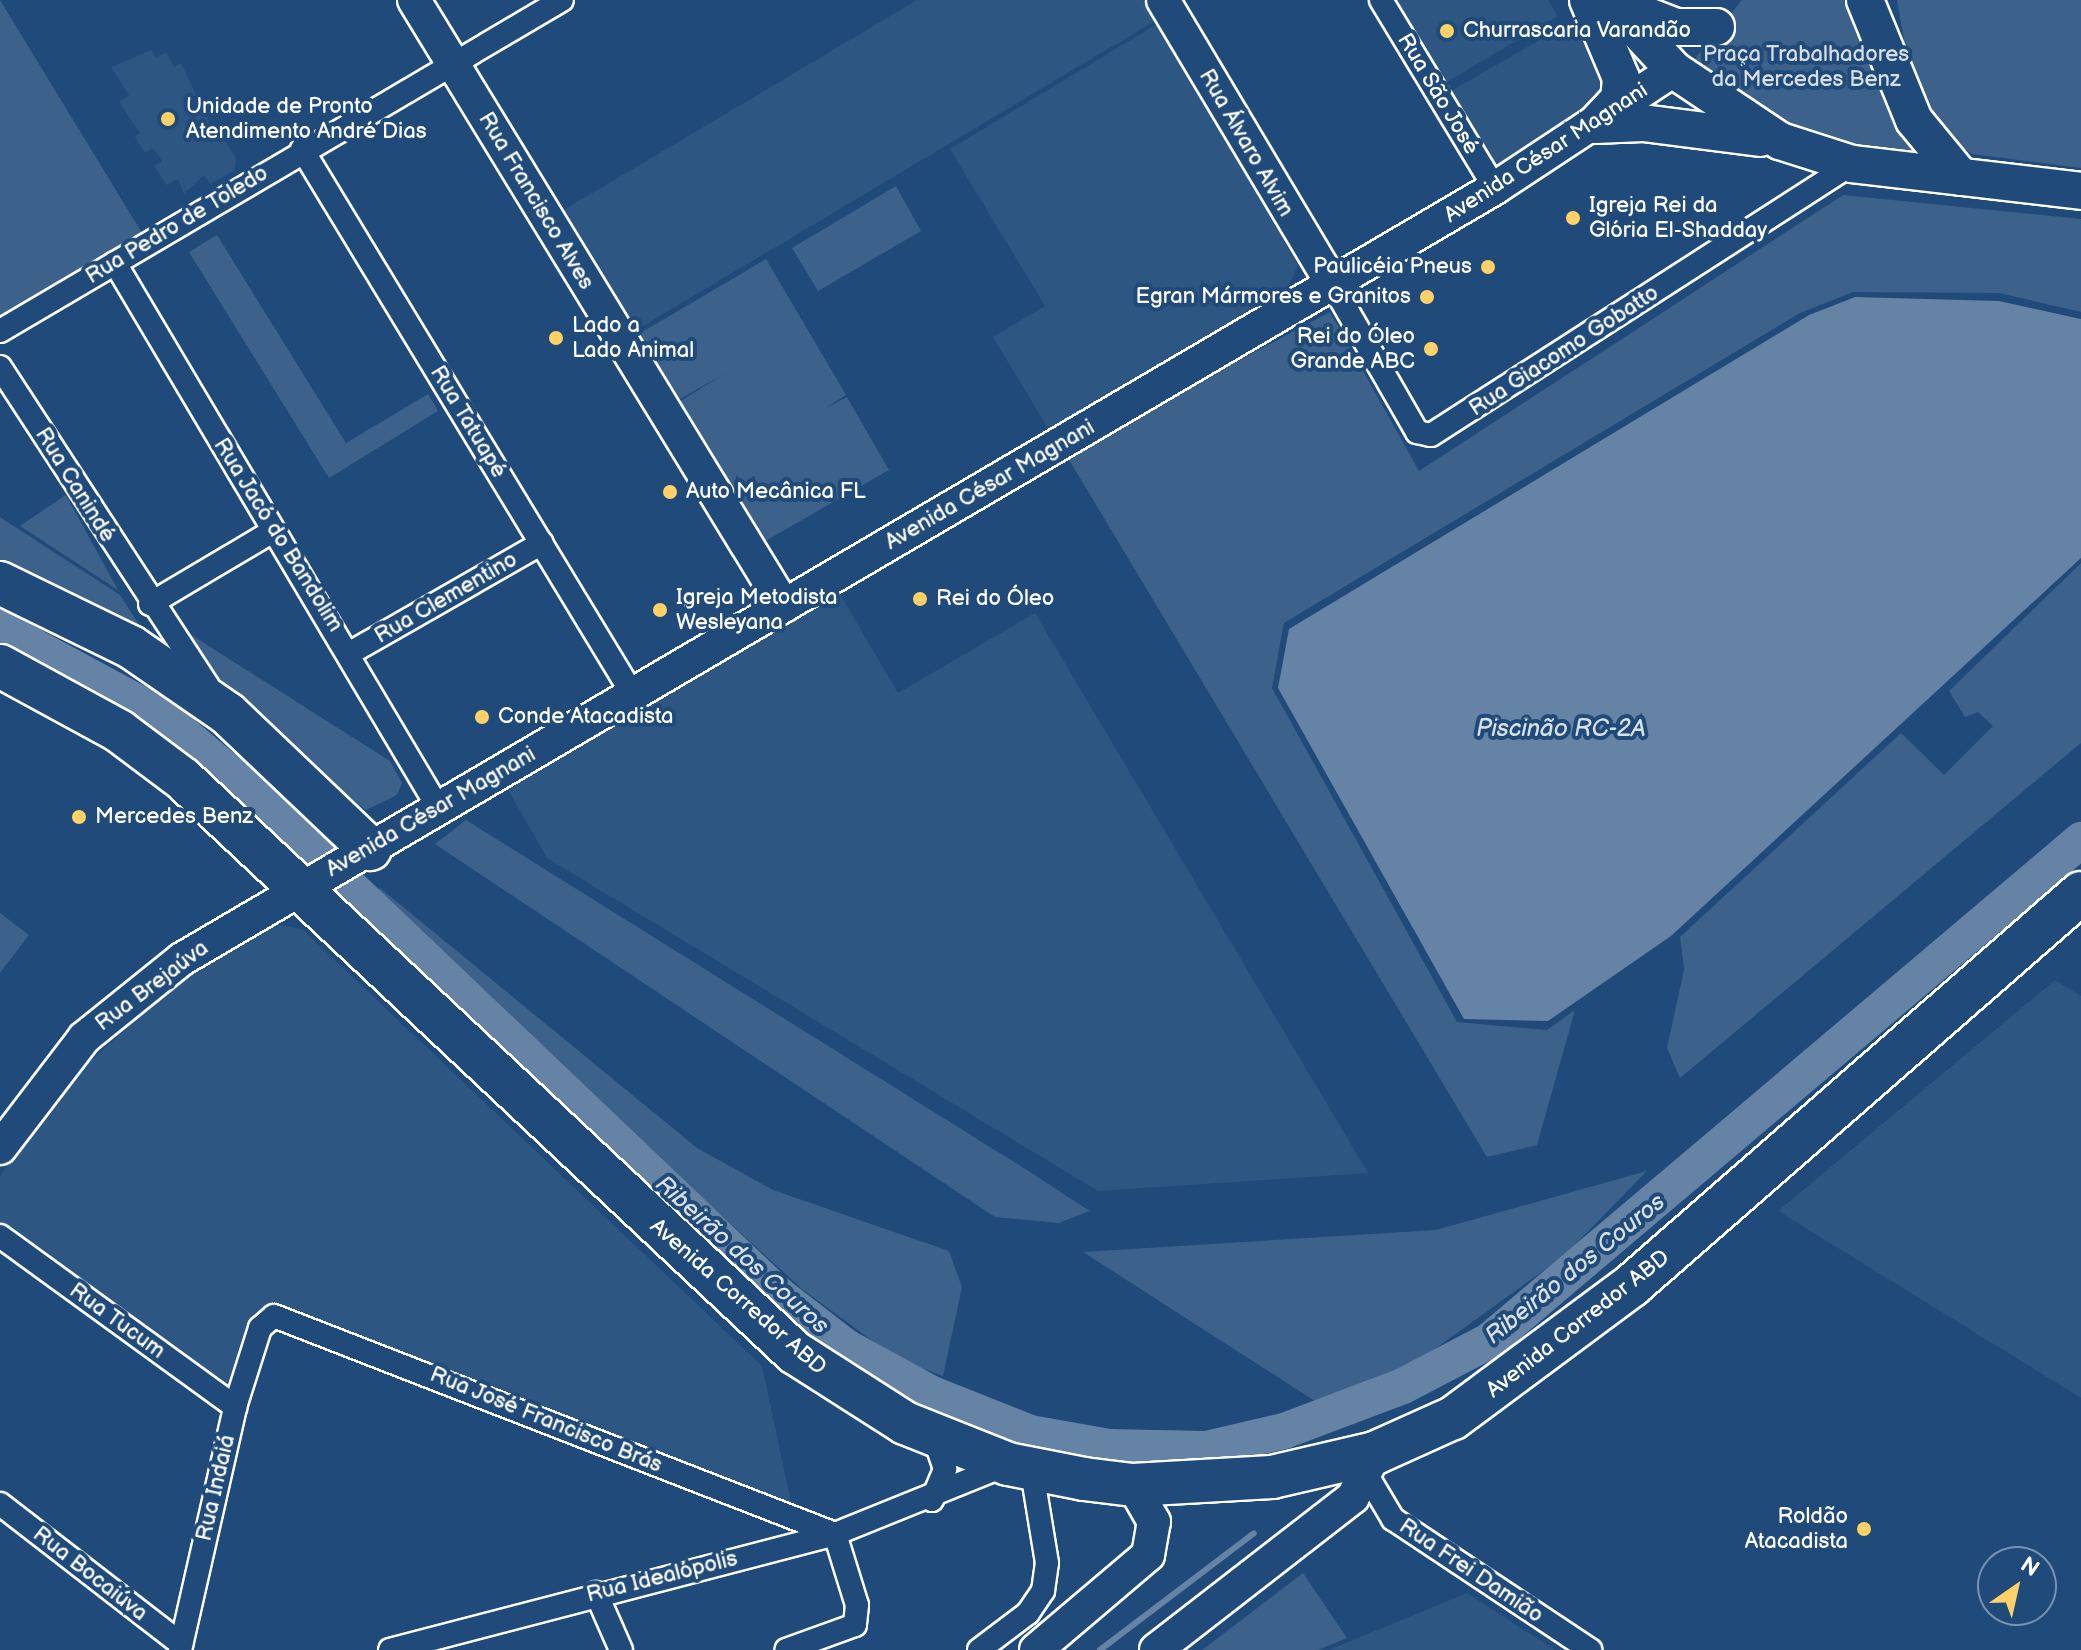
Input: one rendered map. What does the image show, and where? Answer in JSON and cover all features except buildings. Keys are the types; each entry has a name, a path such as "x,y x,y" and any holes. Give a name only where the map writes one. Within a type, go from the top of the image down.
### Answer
{"highway":[{"path":"0,583 131,647 228,714 362,853"},
{"name":"Avenida Corredor ABD","path":"0,666 119,731 183,779 305,884 794,1352 848,1391 932,1434 1020,1468 1133,1485 1272,1477 1371,1465 1453,1418 1525,1372 2081,893"}],"main road":[{"path":"1588,0 1621,78 1619,99 1595,125"},
{"path":"1609,0 1674,70 1780,141"},
{"path":"1609,0 1676,27 1725,14"},
{"path":"1865,0 1914,120 1961,177"},
{"path":"1880,39 1882,0"},
{"path":"1674,70 1725,14"},
{"path":"1595,125 1663,124 1780,141 1852,164 2081,191"}],"street":[{"name":"Rua Francisco Alves","path":"414,0 784,606"},
{"name":"Rua Pedro de Toledo","path":"0,331 302,149 562,0"},
{"name":"Rua Álvaro Alvim","path":"1163,0 1332,284"},
{"name":"Rua São José","path":"1381,0 1495,188"},
{"name":"Avenida César Magnani","path":"305,884 439,809 1495,188 1595,125 1674,70"},
{"name":"Rua Tatuapé","path":"302,149 633,695"},
{"name":"Rua Giacomo Gobatto","path":"1332,284 1417,432 1431,435 1852,164"},
{"name":"Rua Jacó do Bandolim","path":"115,263 273,531 350,653 439,809"},
{"name":"Rua Canindé","path":"0,367 150,604 228,714"},
{"path":"150,604 273,531"},
{"name":"Rua Clementino","path":"350,653 542,543"},
{"name":"Rua Brejaúva","path":"0,1148 95,1028 182,959 305,884"},
{"name":"Rua Tucum","path":"0,1236 235,1407"},
{"name":"Rua José Francisco Brás","path":"260,1328 284,1317 835,1534"},
{"name":"Rua Indaiá","path":"180,1647 235,1407 260,1328"},
{"path":"932,1434 945,1469 932,1500"},
{"path":"1156,1650 1353,1497 1371,1465"},
{"name":"Rua Frei Damião","path":"1371,1465 1393,1519 1590,1650"},
{"path":"979,1650 1028,1613 1043,1591 1047,1563 1020,1468"},
{"name":"Rua Idealópolis","path":"390,1650 596,1593 835,1534 1020,1468"},
{"path":"1036,1650 1148,1555 1154,1522 1133,1485"},
{"name":"Rua Bocaiúva","path":"0,1504 180,1647"},
{"path":"786,1650 855,1625 857,1605 835,1534"},
{"path":"596,1593 621,1650"}],"shaded area":[{"path":"917,0 1143,0 1155,21 628,335 557,214"},
{"name":"Churrascaria Varandão","path":"1387,0 1548,0 1558,16 1440,86"},
{"path":"1574,20 1606,77 1600,105 1496,175 1448,93"},
{"path":"1157,24 1298,265 1289,285 1052,435 993,337 1045,306 950,149"},
{"name":"Unidade de Pronto Atendimento André Dias","path":"152,50 156,58 166,52 174,67 181,63 219,143 225,140 236,159 234,171 210,184 204,175 184,194 178,179 167,185 154,166 162,161 153,148 145,153 135,137 140,133 119,102 129,95 111,67"},
{"path":"837,589 898,693 1035,613 1368,1173 1098,1191 547,858 503,781"},
{"path":"269,923 302,929 762,1366 793,1511 275,1307 253,1316 229,1395 0,1224 0,1176 86,1065 167,992"},
{"path":"2055,980 2081,996 2081,1398 1778,1211"},
{"path":"1467,1593 1555,1650 1329,1650 1346,1643"}],"green space":[{"path":"0,0 142,233 0,318"},
{"name":"Praça Trabalhadores da Mercedes Benz","path":"1742,0 1857,0 1939,168 1806,137 1686,70"},
{"name":"Praça Trabalhadores da Mercedes Benz","path":"1897,0 2081,0 2081,168 1972,154 1947,137 1932,122 1909,69"},
{"path":"896,186 921,231 818,291 792,248"},
{"path":"1843,195 2081,219 2081,312 1999,293 1853,292 1800,313 1284,623 1272,688 1457,1022 1547,1030 1575,1010 1537,1145 1487,1157 1065,453 1330,312 1419,471"},
{"path":"217,235 346,443 428,394 438,411 329,478 189,252"},
{"path":"766,259 846,395 824,409 847,397 889,470 755,547 672,406 726,373 671,404 632,338"},
{"path":"66,495 118,590 20,526"},
{"path":"0,517 120,595 142,629 0,566"},
{"path":"2081,563 2081,743 1680,1078 1667,1048 1684,970 1680,937 1901,733 1944,775 1993,726 1978,712 1965,717 1949,691"},
{"path":"193,636 390,761 402,783 397,795 366,810 301,763 182,640"},
{"path":"466,820 1090,1211 1059,1223 995,1217 435,844"},
{"path":"380,888 697,1148 773,1190 949,1251 962,1287 943,1376 897,1359 802,1289 372,896"},
{"path":"0,913 29,935 0,973"},
{"path":"1647,1171 1565,1255 1407,1369 1315,1401 1083,1252 1436,1230"},
{"path":"1303,1573 1347,1638 1318,1650 1202,1650"}],"water":[{"name":"Piscinão RC-2A","path":"1855,297 1999,301 2081,319 2081,558 1671,936 1548,1021 1464,1019 1278,688 1289,629 1809,315"}],"waterway":[{"name":"Ribeirão dos Couros","path":"0,628 161,715 239,781 780,1296 846,1347 932,1394 1030,1433 1109,1447 1206,1449 1284,1431 1403,1386 1489,1341 2081,840"},
{"name":"Ribeirão dos Couros","path":"1100,1650 1254,1533"}],"place":[{"name":"Churrascaria Varandão","path":"1447,31"},
{"name":"Unidade de Pronto Atendimento André Dias","path":"168,119"},
{"name":"Igreja Rei da Glória El-Shadday","path":"1573,218"},
{"name":"Paulicéia Pneus","path":"1488,267"},
{"name":"Egran Mármores e Granitos","path":"1427,297"},
{"name":"Lado a Lado Animal","path":"556,338"},
{"name":"Rei do Óleo Grande ABC","path":"1431,349"},
{"name":"Auto Mecânica FL","path":"670,492"},
{"name":"Rei do Óleo","path":"920,599"},
{"name":"Igreja Metodista Wesleyana","path":"660,610"},
{"name":"Conde Atacadista","path":"482,717"},
{"name":"Mercedes Benz","path":"79,817"},
{"name":"Roldão Atacadista","path":"1864,1529"}]}
